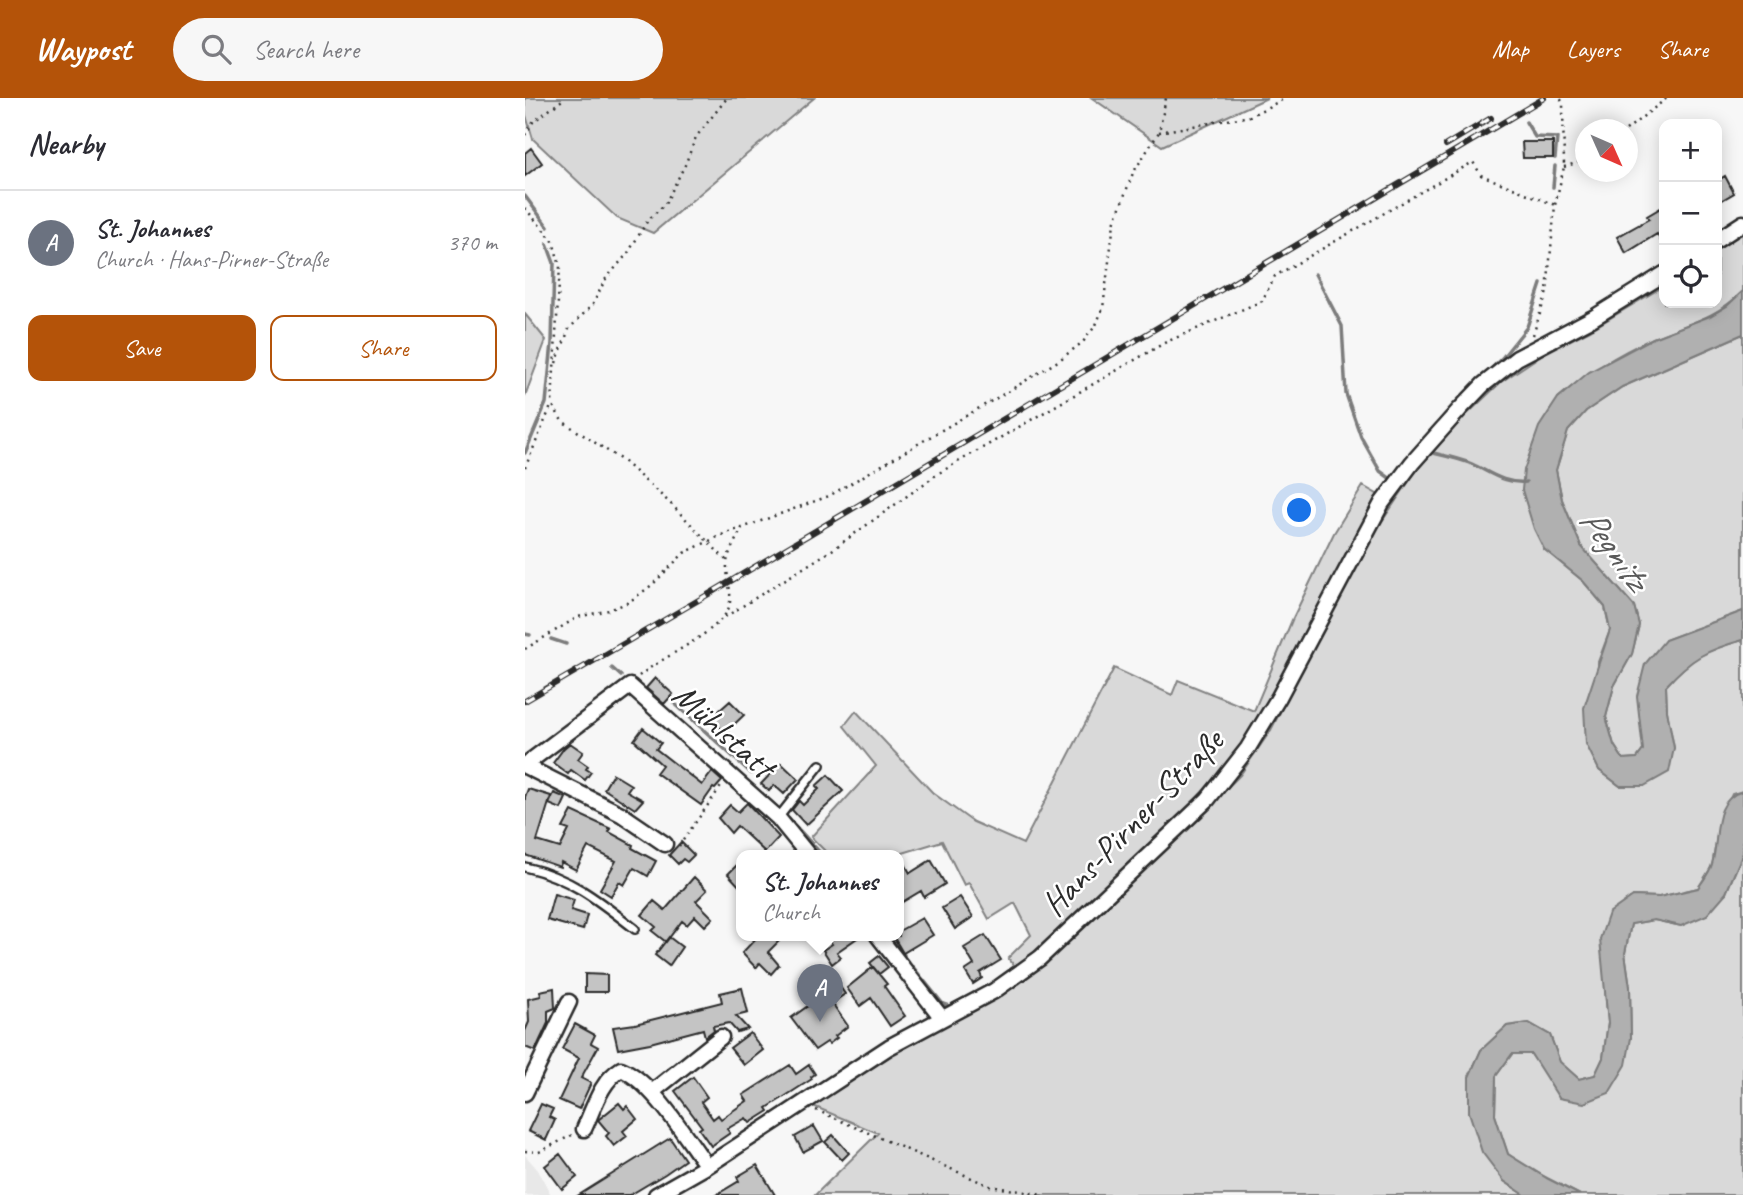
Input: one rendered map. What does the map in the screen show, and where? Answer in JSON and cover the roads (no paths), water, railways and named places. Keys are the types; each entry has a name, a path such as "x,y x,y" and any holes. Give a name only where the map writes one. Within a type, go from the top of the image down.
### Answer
{"street":[{"path":"1722,237 1743,223"},
{"name":"Hans-Pirner-Straße","path":"656,1195 707,1166 889,1047 994,991 1040,958 1207,799 1248,748 1279,697 1382,503 1401,477 1483,385 1501,369 1535,348 1593,318 1659,277"},
{"name":"Mühlstatt","path":"525,766 635,680 778,818 805,850"},
{"path":"525,766 621,814 665,844"},
{"path":"882,941 942,1018"},
{"path":"525,1093 569,1002"},
{"path":"652,1092 721,1037"},
{"path":"584,1129 600,1092 613,1074 621,1069 631,1073 652,1092 707,1166"}],"lane":[{"name":"Mühlstatt","path":"778,818 820,765"},
{"path":"525,867 548,872 572,883 635,929"}],"waterway":[{"path":"1526,122 1535,137 1557,138 1555,158"},
{"path":"1553,187 1555,166"},
{"path":"525,196 548,227"},
{"path":"525,453 546,403 552,343 554,263 547,244"},
{"path":"1315,274 1342,326 1346,394 1361,437 1380,471 1391,479"},
{"path":"1482,378 1527,327 1541,284"},
{"path":"1433,453 1467,462 1504,480 1526,482"},
{"path":"1271,697 1363,525"},
{"path":"525,634 530,635"},
{"path":"551,639 566,644"},
{"path":"612,668 621,676"},
{"path":"673,702 751,773"},
{"path":"1188,809 1213,781"},
{"path":"789,819 817,850"},
{"path":"892,941 904,955"},
{"path":"913,967 943,1004 949,1006 967,997"}],"railway":[{"path":"525,701 1544,98"},
{"path":"1446,145 1491,118"}],"place":[{"name":"St. Johannes","path":"820,1022"}],"water label":[{"name":"Pegnitz","path":"1615,548"}]}
